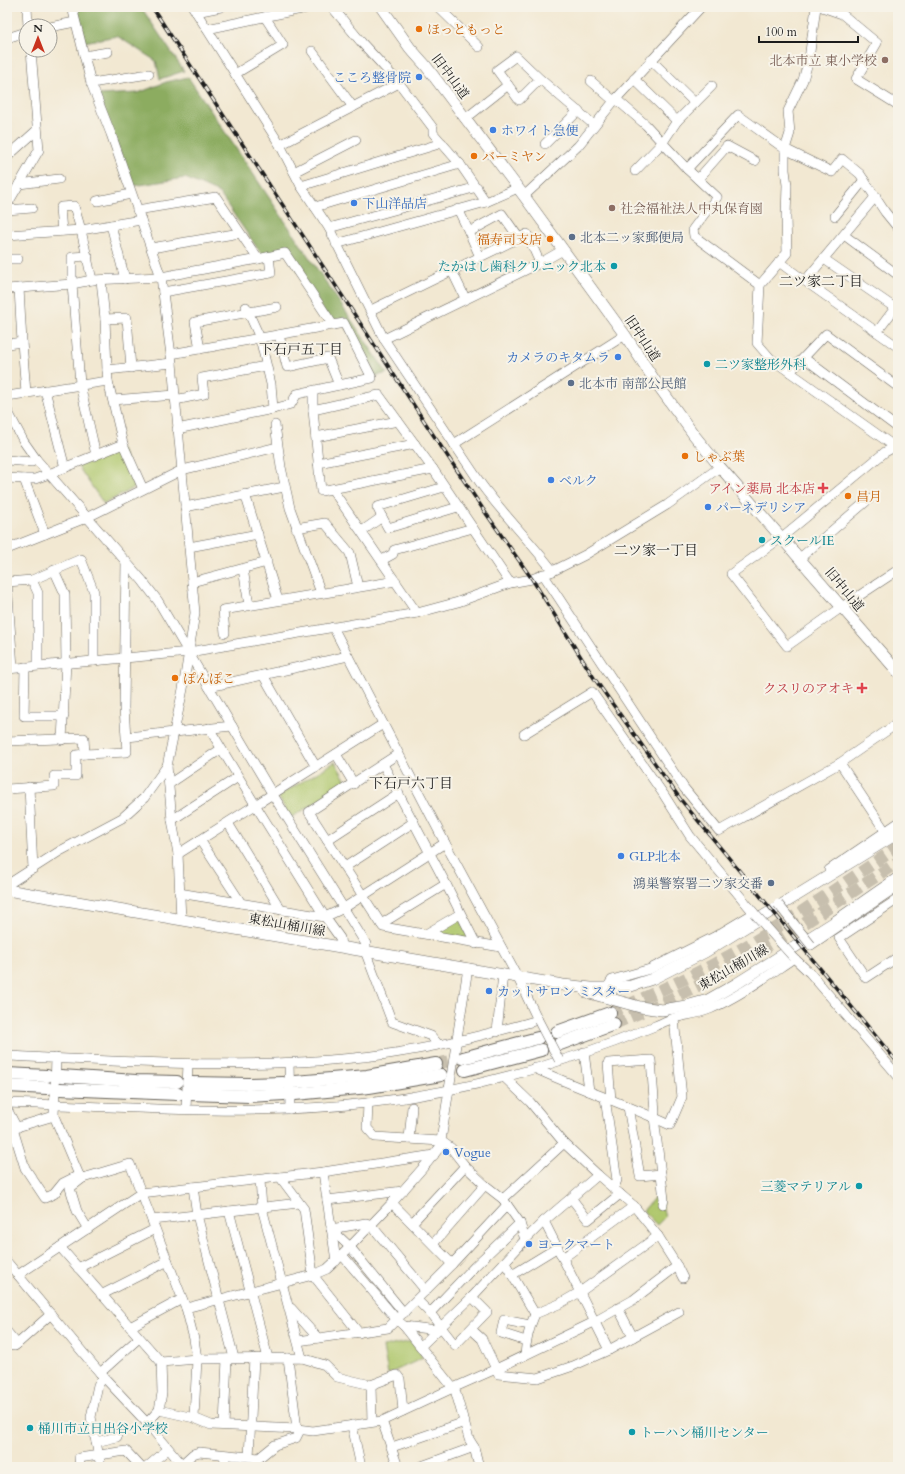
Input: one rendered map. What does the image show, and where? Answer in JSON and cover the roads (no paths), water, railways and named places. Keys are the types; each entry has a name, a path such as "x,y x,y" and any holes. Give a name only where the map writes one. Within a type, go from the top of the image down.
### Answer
{"highway":[{"path":"559,1038 612,1019"},
{"path":"538,1038 464,1064 541,1050"},
{"path":"190,1089 248,1084 289,1088 367,1076 439,1070"},
{"path":"7,1074 47,1076"},
{"path":"60,1089 177,1088 61,1076"},
{"path":"7,1086 47,1088"}],"main road":[{"name":"旧中山道","path":"381,7 410,48 521,192 625,336 694,435 898,672"},
{"name":"東松山桶川線","path":"563,985 607,988 631,986 652,979 705,952 898,833"},
{"name":"東松山桶川線","path":"7,890 517,976 563,985 640,1007 662,1010 708,1000 833,923 898,878"}],"street":[{"path":"27,7 28,18"},
{"path":"72,7 91,83 111,134 161,277 172,359 177,429 195,614 183,689 167,766 172,820 178,854 180,920"},
{"path":"222,7 195,10 280,145 301,186 329,228 384,338 481,484 497,506 534,546 552,571"},
{"path":"207,28 311,7"},
{"path":"332,7 399,84 433,128 433,133 460,164 486,202"},
{"path":"438,7 479,47"},
{"path":"336,244 521,192 578,146 615,100 701,7"},
{"path":"816,7 809,59 803,80 788,111 790,133 785,149 787,185 787,253 760,285 757,343 770,358 897,446 885,452 782,537 730,574 787,646 898,570"},
{"path":"822,7 842,14 877,43 856,79 898,105"},
{"path":"235,74 283,45 265,16"},
{"path":"58,25 75,22"},
{"path":"7,38 18,35"},
{"path":"312,51 353,108"},
{"path":"84,56 108,52"},
{"path":"540,78 519,100 498,70 516,56 594,125"},
{"path":"7,205 39,150 32,58"},
{"path":"651,60 695,103"},
{"path":"91,83 149,74"},
{"path":"634,79 677,121"},
{"path":"591,81 663,142 687,169 717,197 693,229 694,236 760,285"},
{"path":"280,145 399,84"},
{"path":"465,119 508,85"},
{"path":"635,171 663,142 677,121 712,86"},
{"path":"545,144 578,111"},
{"path":"687,169 738,115 785,149 832,172 842,159 860,174 876,196 885,212 898,228"},
{"path":"7,157 38,130"},
{"path":"294,172 356,140"},
{"path":"301,186 442,143"},
{"path":"698,179 727,146 755,161"},
{"path":"315,207 460,164"},
{"path":"19,184 59,179"},
{"path":"835,216 864,180"},
{"path":"329,228 477,187"},
{"path":"97,201 131,194"},
{"path":"805,281 876,196"},
{"path":"137,210 216,197 258,259"},
{"path":"62,231 60,208 74,206 96,280 105,319 108,381 123,444 144,489"},
{"path":"7,210 32,208"},
{"path":"458,209 480,257"},
{"path":"468,232 502,214 520,238"},
{"path":"7,235 81,230 141,220"},
{"path":"111,225 125,279"},
{"path":"151,248 240,233"},
{"path":"371,310 527,234 540,263"},
{"path":"844,235 898,275"},
{"path":"384,338 540,263 563,250"},
{"path":"7,289 72,284 96,280 161,277 285,253 333,325"},
{"path":"88,256 72,257 72,284 80,384 96,456"},
{"path":"163,292 271,273 269,257"},
{"path":"7,259 18,259"},
{"path":"824,259 897,308 877,332"},
{"path":"780,262 898,347"},
{"path":"452,271 465,298"},
{"path":"19,288 26,393"},
{"path":"200,349 195,322 246,309 277,307"},
{"path":"246,309 261,342 270,384 273,410"},
{"path":"105,319 127,318 131,368"},
{"path":"107,370 131,368 172,359 200,349 261,342 279,335 344,323 372,378 297,394 291,404 273,410 177,429"},
{"path":"790,372 826,334 898,387"},
{"path":"279,335 287,367 328,358 339,385"},
{"path":"454,444 625,336"},
{"path":"7,344 22,342"},
{"path":"804,358 898,428"},
{"path":"113,400 204,394 202,378 266,366"},
{"path":"7,396 108,381"},
{"path":"45,390 65,468"},
{"path":"313,391 313,410 321,491 433,469"},
{"path":"313,410 379,395 433,469 510,583"},
{"path":"7,410 24,442 36,459 126,561 158,601 273,795 366,944 365,951 392,1022 431,1036 438,1044"},
{"path":"316,437 398,421"},
{"path":"275,425 284,487 296,528 321,593"},
{"path":"7,478 35,479 123,444"},
{"path":"318,464 415,444"},
{"path":"7,549 88,517 182,470 278,447"},
{"path":"7,460 32,462 36,459"},
{"path":"94,661 94,592 81,559 32,580 7,582 10,668 66,662 94,661 125,659 189,652 417,613 458,602 510,583 532,579 585,555 688,491 720,467"},
{"path":"24,479 45,534"},
{"path":"185,507 284,487"},
{"path":"444,487 377,507 388,528 458,507"},
{"path":"332,489 417,613"},
{"path":"245,494 278,600"},
{"path":"800,558 870,499"},
{"path":"362,531 382,517"},
{"path":"296,528 325,523 350,553 358,587"},
{"path":"382,560 393,554 394,550 473,528"},
{"path":"189,547 258,534"},
{"path":"7,789 54,786 54,776 76,776 76,756 86,754 127,752 124,708 126,561"},
{"path":"192,582 267,562"},
{"path":"243,568 249,605"},
{"path":"54,570 65,594 66,662 62,740"},
{"path":"543,574 684,788 719,831 840,763 898,723"},
{"path":"32,580 38,593 38,665"},
{"path":"225,632 223,610 396,581"},
{"path":"333,627 398,754 517,976 559,1060"},
{"path":"210,687 348,656"},
{"path":"25,667 24,716 64,716"},
{"path":"263,675 316,767"},
{"path":"524,734 592,692 664,795 690,836 754,913 794,958 820,984 898,1076"},
{"path":"178,854 256,806 383,724"},
{"path":"127,737 232,726"},
{"path":"209,728 325,917 340,938 342,947"},
{"path":"7,741 84,738 86,754"},
{"path":"169,784 221,749"},
{"path":"336,754 354,784"},
{"path":"398,754 309,812 383,927 476,944 501,947"},
{"path":"840,763 885,831"},
{"path":"383,764 430,852 476,944"},
{"path":"7,885 60,851 122,818 144,798 167,766"},
{"path":"172,820 238,777"},
{"path":"29,787 33,869"},
{"path":"327,840 399,793"},
{"path":"344,867 414,822"},
{"path":"836,934 895,888 898,899 836,934 811,945 778,904 898,822"},
{"path":"228,823 281,910"},
{"path":"200,840 241,903"},
{"path":"179,893 325,917 344,908 445,843"},
{"path":"380,924 446,884"},
{"path":"607,988 612,980 650,969 714,937 754,913"},
{"path":"426,934 460,914"},
{"path":"836,934 866,978 898,957"},
{"path":"7,1103 186,1109 290,1108 325,1107 368,1103 448,1091 505,1078 628,1037 674,1019 710,1009 765,978 794,958"},
{"path":"186,1308 250,1290 313,1275 327,1269 392,1203 434,1155 440,1147 468,968"},
{"path":"497,1032 504,974"},
{"path":"534,1068 670,1125 682,1096 674,1019"},
{"path":"7,1056 188,1064 289,1063 389,1054 438,1044 456,1042 538,1020"},
{"path":"584,1052 589,1091"},
{"path":"56,1058 54,1116 81,1177"},
{"path":"572,1199 588,1220 617,1191 608,1099 608,1063 651,1060 655,1112 654,1117 663,1204"},
{"path":"289,1063 290,1108"},
{"path":"186,1109 188,1064"},
{"path":"505,1078 530,1102 564,1143 634,1206 658,1236 683,1278"},
{"path":"368,1103 367,1128 375,1138 441,1141 451,1148 465,1166 505,1202 520,1223 525,1240"},
{"path":"409,1139 412,1107"},
{"path":"628,1107 640,1176 661,1174"},
{"path":"7,1109 25,1168 45,1198 54,1194 63,1183 130,1164 186,1308 194,1339 197,1359 194,1418"},
{"path":"12,1129 54,1116"},
{"path":"400,1323 404,1313 464,1252 505,1202 564,1143"},
{"path":"18,1275 141,1193 322,1172 434,1155"},
{"path":"412,1223 465,1166"},
{"path":"322,1172 331,1229 339,1258 421,1346 455,1390 469,1439 474,1447 479,1467"},
{"path":"421,1346 472,1297 544,1221 572,1199 598,1175"},
{"path":"81,1177 70,1188 77,1211 88,1229"},
{"path":"280,1177 304,1209 313,1275 359,1333"},
{"path":"260,1180 262,1208 302,1358"},
{"path":"433,1244 485,1185"},
{"path":"193,1187 197,1215 218,1300 230,1358 224,1425"},
{"path":"327,1200 403,1191"},
{"path":"78,1268 153,1224 197,1215 299,1203"},
{"path":"392,1203 452,1264"},
{"path":"563,1258 634,1206"},
{"path":"229,1212 268,1358"},
{"path":"544,1221 609,1350"},
{"path":"331,1229 366,1223 371,1225 426,1290"},
{"path":"430,1313 475,1266 520,1223"},
{"path":"331,1229 350,1247 404,1313"},
{"path":"525,1355 526,1341 530,1325 535,1314 580,1292 658,1236"},
{"path":"60,1247 161,1362 162,1393 159,1410 147,1422"},
{"path":"512,1275 558,1247"},
{"path":"464,1252 475,1266"},
{"path":"101,1295 168,1261"},
{"path":"7,1262 102,1375 147,1422 183,1466 193,1454 200,1452 249,1457 261,1462 275,1445 296,1438 299,1430 288,1358"},
{"path":"505,1262 535,1314"},
{"path":"159,1410 194,1418 211,1425 250,1428 313,1431 382,1421 594,1322 633,1300 677,1266"},
{"path":"417,1300 430,1313 439,1328 455,1345 487,1312 472,1297"},
{"path":"130,1327 182,1299"},
{"path":"289,1305 318,1338"},
{"path":"618,1308 633,1337"},
{"path":"470,1329 482,1339 498,1374 538,1378 573,1366 609,1350 679,1312"},
{"path":"7,1345 15,1346 18,1344 50,1314"},
{"path":"526,1341 501,1333 502,1327 504,1320 530,1325"},
{"path":"298,1341 388,1328 400,1323 439,1328"},
{"path":"7,1332 18,1344"},
{"path":"101,1467 91,1417 98,1385 102,1375 139,1338"},
{"path":"161,1362 230,1358 302,1358 325,1365 337,1377 372,1385 397,1375 400,1379 403,1411"},
{"path":"249,1457 254,1358"},
{"path":"372,1385 372,1422"},
{"path":"382,1421 398,1467"},
{"path":"392,1447 465,1422"},
{"path":"352,1425 361,1467"},
{"path":"96,1442 117,1438"},
{"path":"420,1467 474,1447"},
{"path":"147,1467 168,1449"},
{"path":"80,1467 79,1458 126,1451 142,1467"},
{"path":"224,1454 226,1467"}],"tunnel":[{"path":"610,1013 688,977 738,951 808,908 898,847"},
{"path":"614,1024 708,981 744,961 789,934 898,862"},
{"path":"436,1064 463,1058"}],"railway":[{"path":"152,7 430,430 532,579 594,678 681,800 898,1063"}],"place":[{"name":"ほっともっと","path":"419,29"},
{"name":"北本市立 東小学校","path":"885,60"},
{"name":"こころ整骨院","path":"419,77"},
{"name":"ホワイト急便","path":"493,130"},
{"name":"バーミヤン","path":"474,156"},
{"name":"下山洋品店","path":"354,203"},
{"name":"社会福祉法人中丸保育園","path":"612,208"},
{"name":"北本二ッ家郵便局","path":"572,237"},
{"name":"福寿司支店","path":"550,239"},
{"name":"たかはし歯科クリニック北本","path":"614,266"},
{"name":"カメラのキタムラ","path":"618,357"},
{"name":"二ツ家整形外科","path":"707,364"},
{"name":"北本市 南部公民館","path":"571,383"},
{"name":"しゃぶ葉","path":"685,456"},
{"name":"ベルク","path":"551,480"},
{"name":"アイン薬局 北本店","path":"823,488"},
{"name":"昌月","path":"848,496"},
{"name":"パーネデリシア","path":"708,507"},
{"name":"スクールIE","path":"762,540"},
{"name":"ぽんぽこ","path":"175,678"},
{"name":"クスリのアオキ","path":"862,688"},
{"name":"GLP北本","path":"621,856"},
{"name":"鴻巣警察署二ツ家交番","path":"771,883"},
{"name":"カットサロン ミスター","path":"489,991"},
{"name":"Vogue","path":"446,1152"},
{"name":"三菱マテリアル","path":"859,1186"},
{"name":"ヨークマート","path":"529,1244"},
{"name":"桶川市立日出谷小学校","path":"30,1428"},
{"name":"トーハン桶川センター","path":"632,1432"}],"district":[{"name":"二ツ家二丁目","path":"821,281"},
{"name":"下石戸五丁目","path":"301,349"},
{"name":"二ツ家一丁目","path":"656,550"},
{"name":"下石戸六丁目","path":"411,783"}]}
